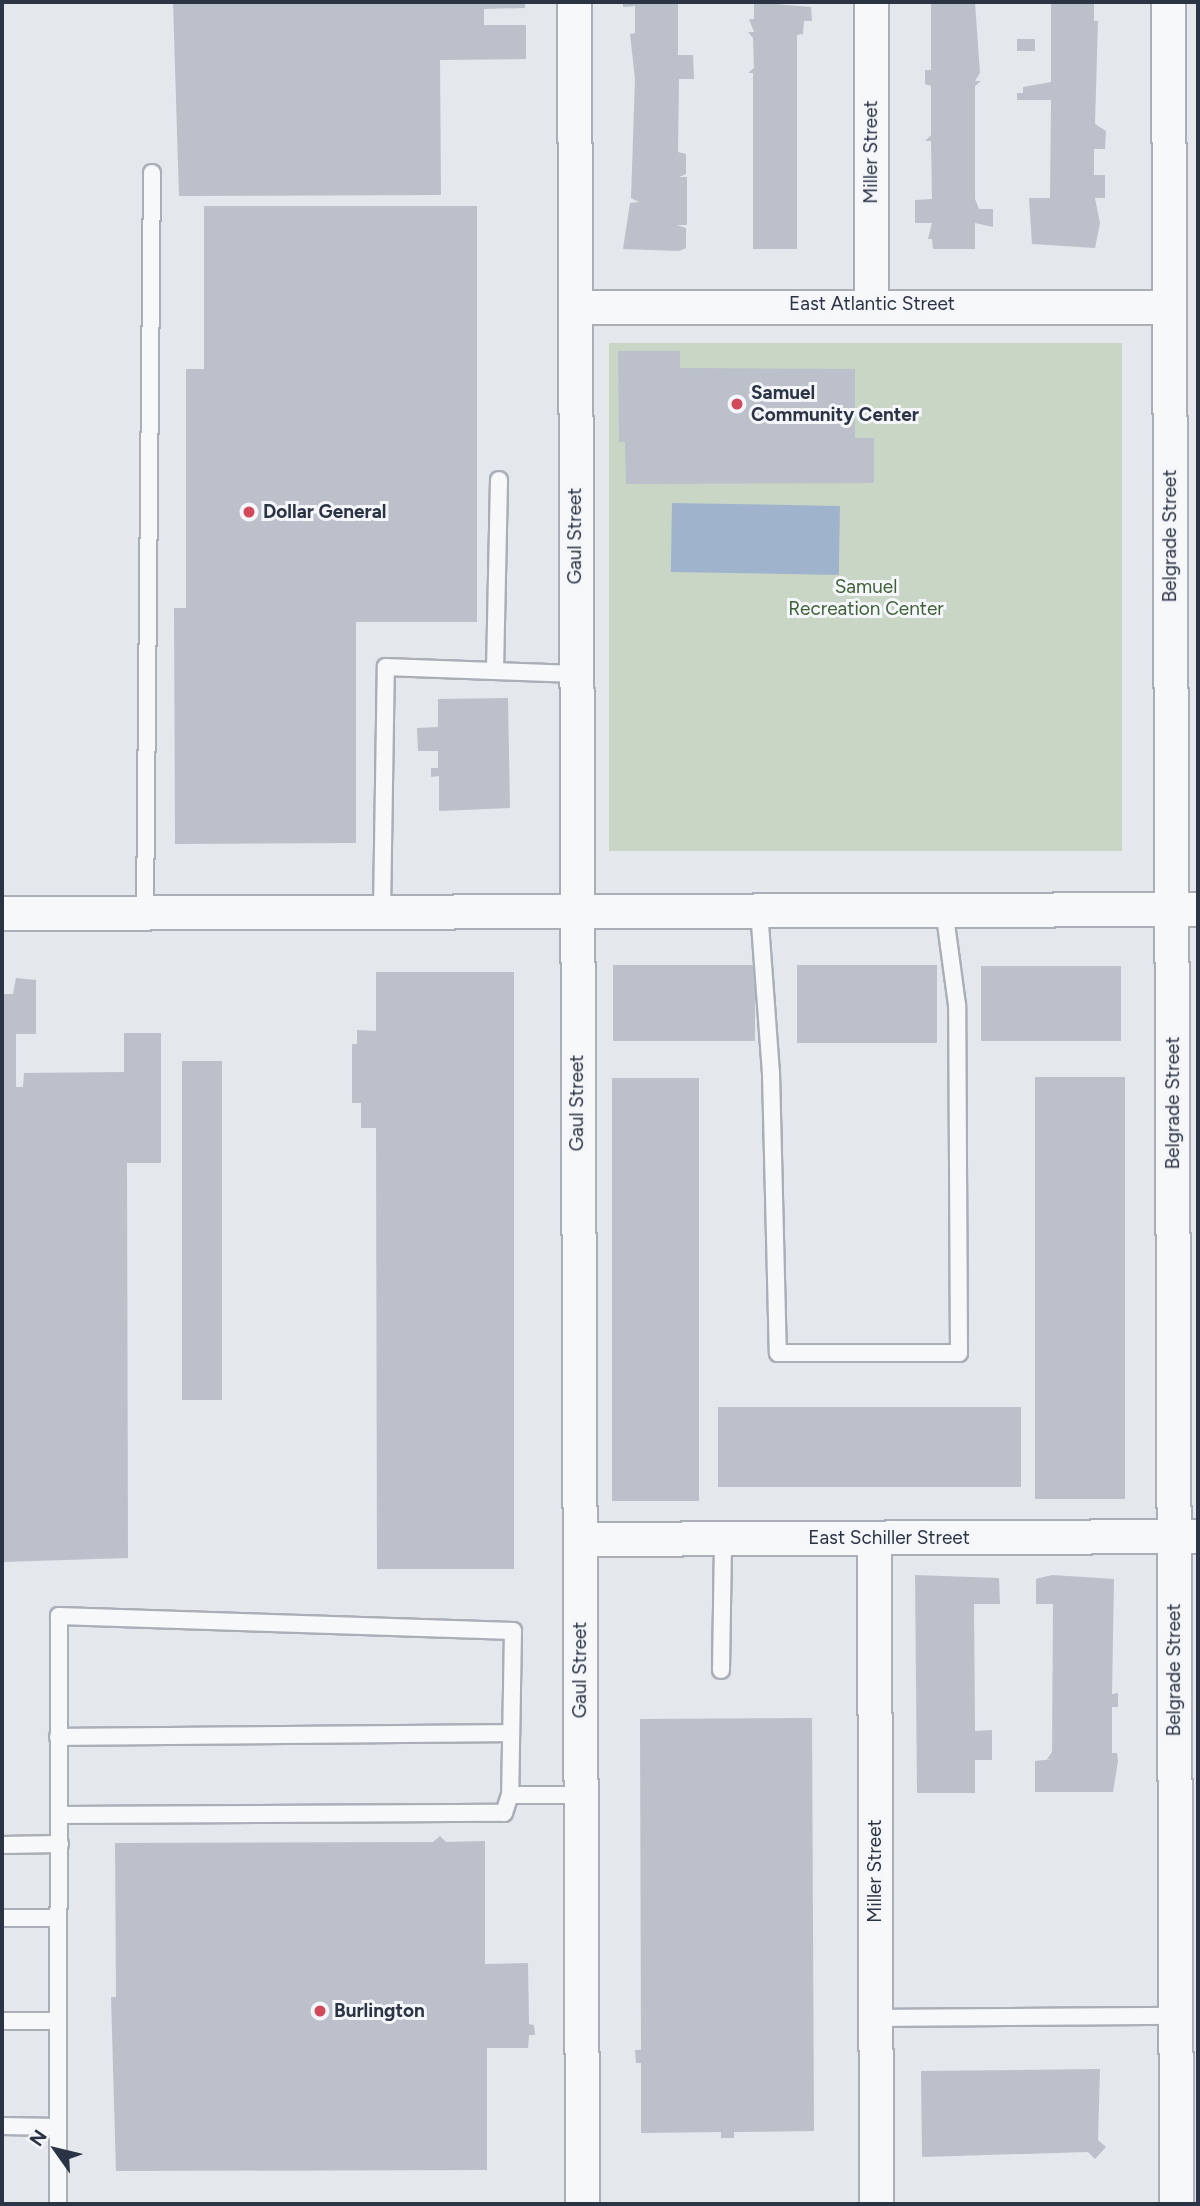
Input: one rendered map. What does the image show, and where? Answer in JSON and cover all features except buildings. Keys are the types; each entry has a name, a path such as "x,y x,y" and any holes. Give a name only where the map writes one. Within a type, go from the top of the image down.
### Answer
{"street":[{"name":"Gaul Street","path":"575,2 575,911 582,2204"},
{"name":"Miller Street","path":"871,2 872,303"},
{"name":"Belgrade Street","path":"1168,2 1168,307 1185,909 1186,1536 1175,2016 1176,2204"},
{"name":"East Atlantic Street","path":"575,307 872,303 1168,307"},
{"path":"2,913 1185,909"},
{"name":"East Schiller Street","path":"580,1538 1186,1536"},
{"name":"Miller Street","path":"874,1539 876,2204"}],"lane":[{"path":"145,912 152,173"},
{"path":"495,671 499,480"},
{"path":"382,911 386,667 575,674"},
{"path":"759,910 771,1073 778,1353 959,1353 957,1005 943,909"},
{"path":"721,1670 723,1539"},
{"path":"58,2204 59,1616 513,1631 510,1795 504,1814 60,1815"},
{"path":"58,1737 511,1733"},
{"path":"510,1795 581,1795"},
{"path":"2,1845 60,1844"},
{"path":"2,1918 58,1918"},
{"path":"876,2018 1175,2016"},
{"path":"2,2021 58,2021"},
{"path":"2,2126 58,2126"}],"green space":[{"path":"1196,2 1198,2 1198,640"},
{"name":"Samuel Recreation Center","path":"609,343 1122,343 1122,851 609,851"}],"water":[{"path":"672,503 840,506 839,575 671,572"}],"place":[{"name":"Samuel Community Center","path":"737,404"},
{"name":"Dollar General","path":"249,512"},
{"name":"Burlington","path":"320,2011"}]}
